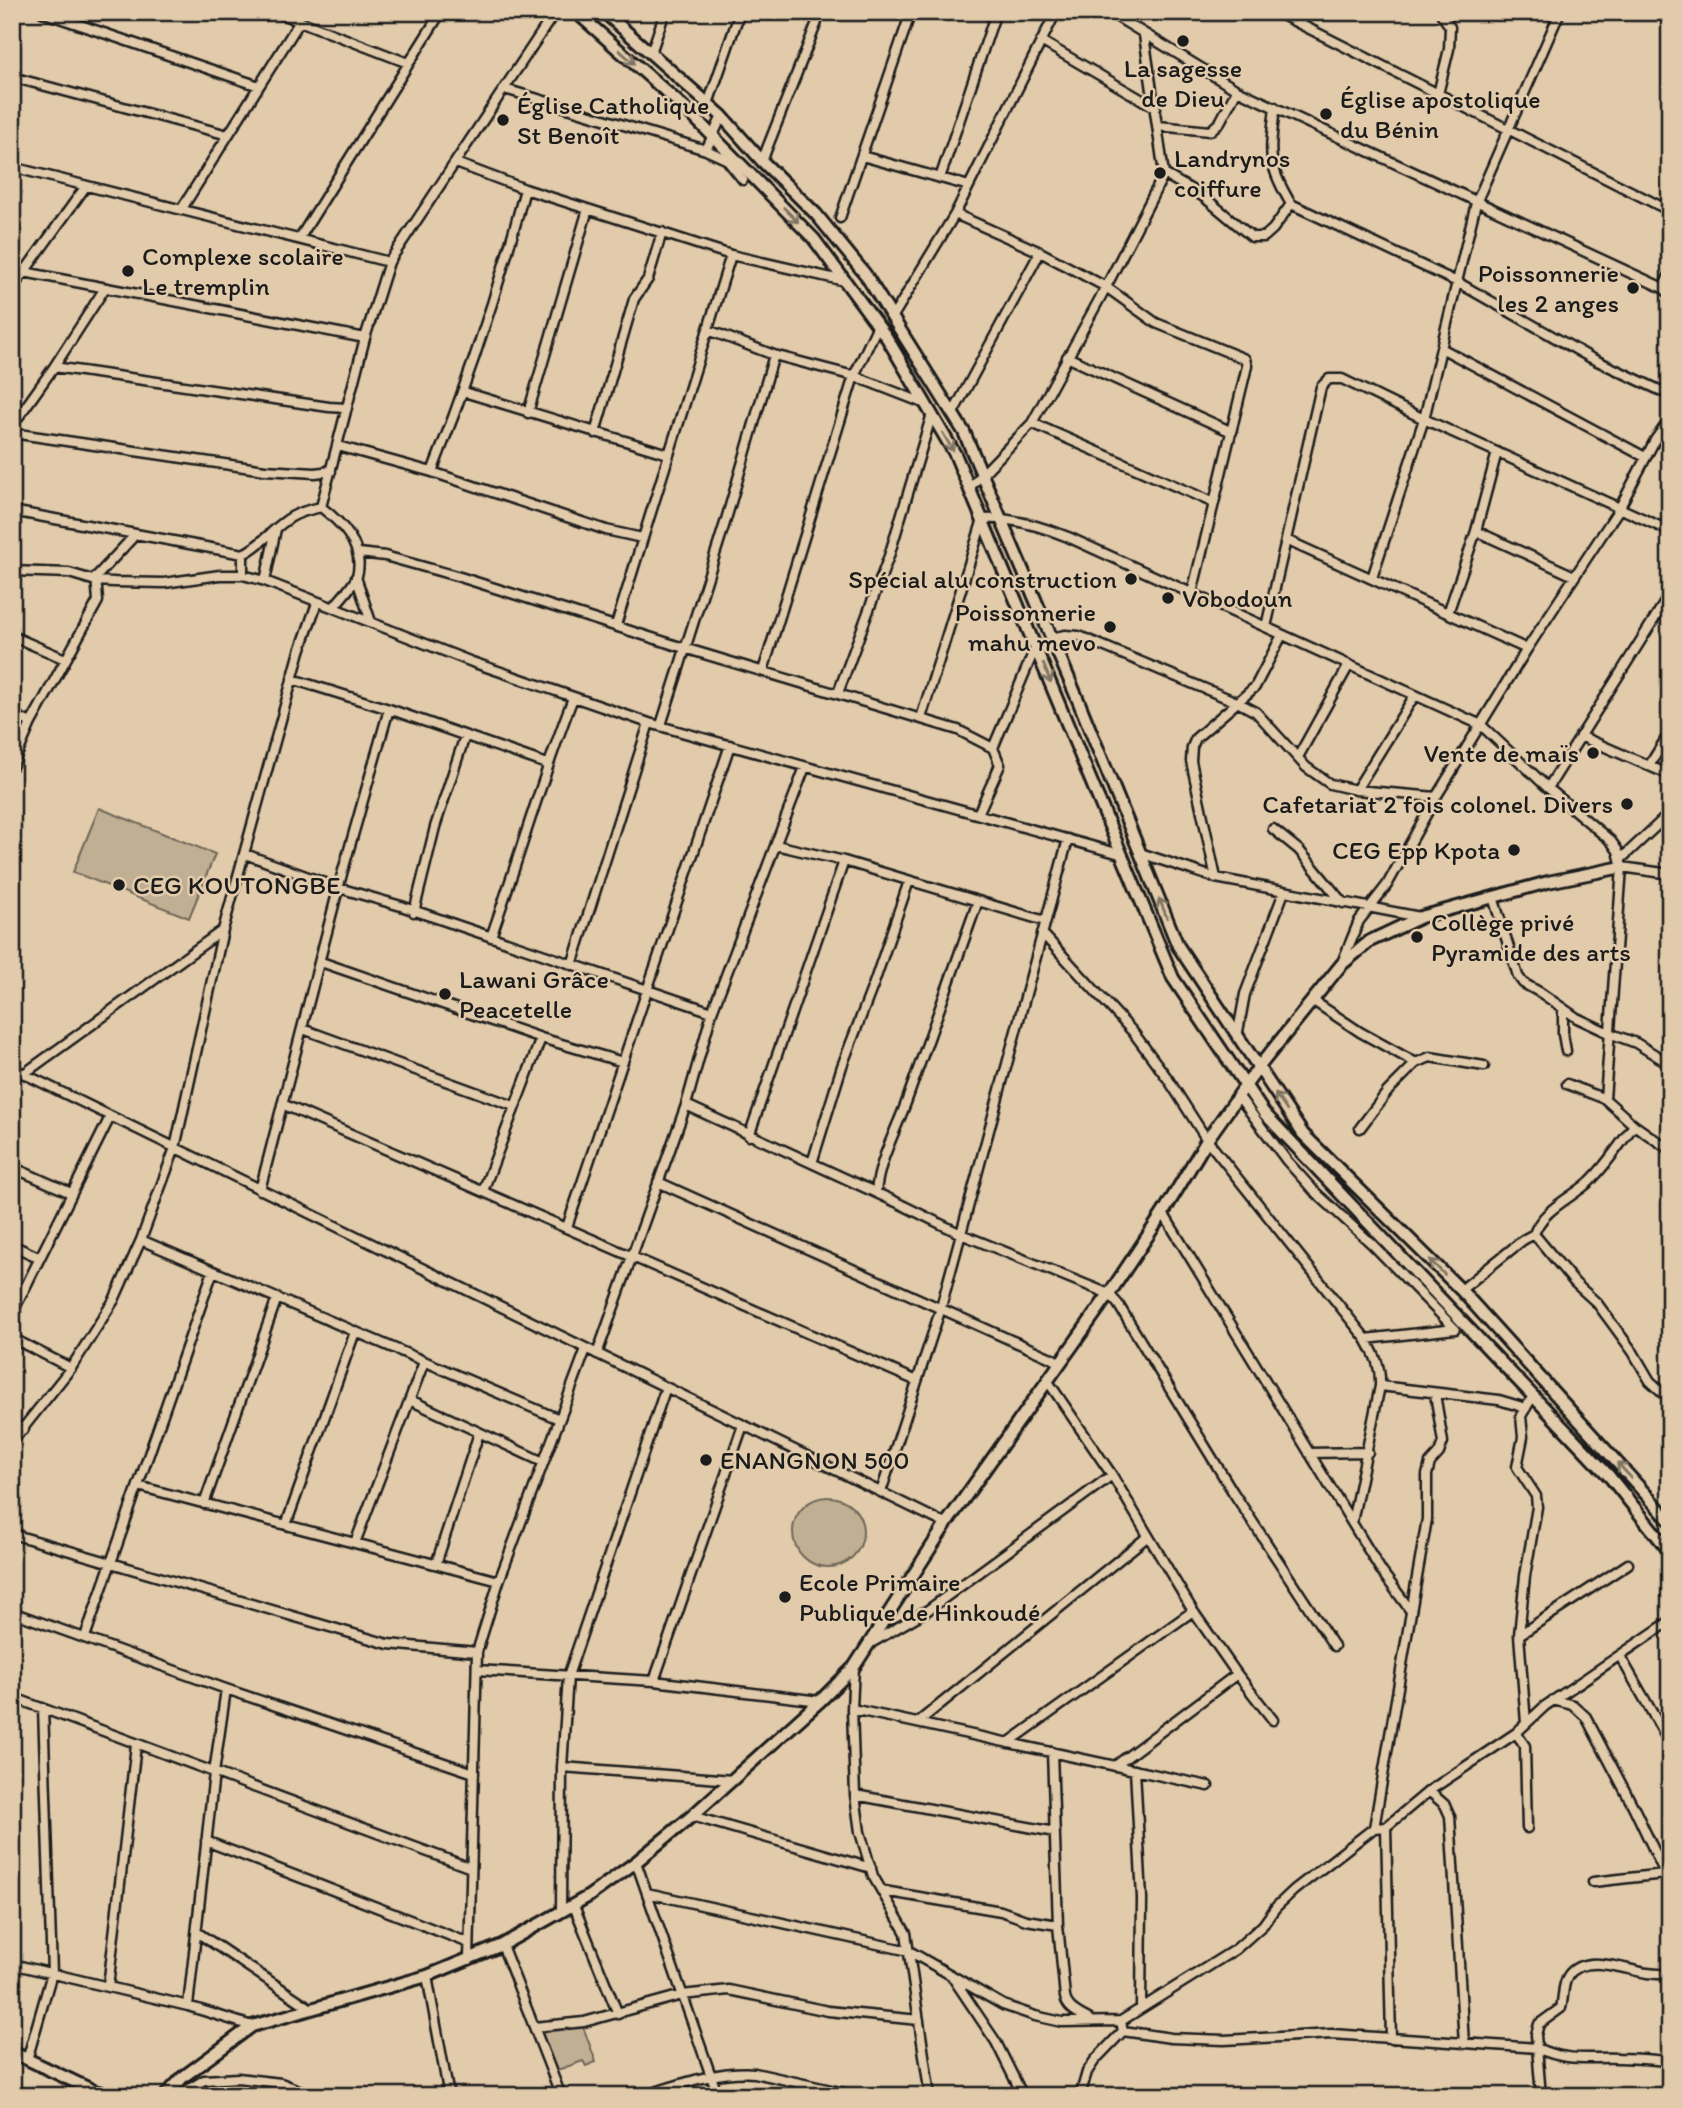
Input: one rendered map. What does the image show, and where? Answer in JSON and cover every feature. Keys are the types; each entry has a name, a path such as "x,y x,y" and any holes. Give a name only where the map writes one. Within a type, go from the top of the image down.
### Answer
{"main road":[{"path":"576,12 713,136 814,239 878,325 955,454 1173,978 1264,1113 1610,1477 1670,1552"},
{"path":"604,12 722,116 762,161 816,214 864,274 953,413 983,476 1178,946 1303,1133 1461,1290 1670,1521"},
{"path":"165,2096 183,2077 252,2026 427,1976 502,1945 574,1906 636,1862 692,1816 854,1667 946,1524 1109,1294 1207,1140 1258,1068 1342,965 1370,941 1421,916 1622,863"},
{"path":"12,2052 94,2091 113,2096"}],"street":[{"path":"43,12 260,86"},
{"path":"276,12 408,63"},
{"path":"299,239 441,12"},
{"path":"321,507 365,338 389,262 555,12"},
{"path":"651,53 665,12"},
{"path":"708,104 740,12"},
{"path":"762,161 821,12"},
{"path":"839,218 911,12"},
{"path":"940,178 996,12"},
{"path":"892,318 955,214 1056,12"},
{"path":"1109,12 1144,36 1237,90 1476,203 1666,291 1670,274"},
{"path":"1276,12 1670,211"},
{"path":"1438,94 1449,49 1450,27 1440,12"},
{"path":"1372,579 1424,419 1476,203 1560,12"},
{"path":"181,210 300,21"},
{"path":"970,488 1032,423 1164,174 1144,36"},
{"path":"1041,41 1156,108"},
{"path":"12,77 228,135"},
{"path":"505,89 706,150 726,159 743,180"},
{"path":"1158,126 1210,131 1220,122 1237,90"},
{"path":"1275,107 1271,165 1276,180 1291,204 1457,282 1591,358 1670,395"},
{"path":"706,150 722,116"},
{"path":"862,156 969,186"},
{"path":"456,163 731,255 847,281"},
{"path":"12,167 389,262"},
{"path":"1164,174 1204,197 1252,237 1264,237 1291,204"},
{"path":"12,289 86,186"},
{"path":"432,472 464,392 507,256 525,188"},
{"path":"528,412 588,209"},
{"path":"955,214 1040,252 1106,287 1156,323 1245,359 1247,366 1192,593"},
{"path":"595,433 634,299 648,279 662,232"},
{"path":"953,413 1040,252"},
{"path":"616,625 731,255"},
{"path":"24,272 365,338"},
{"path":"12,426 105,288"},
{"path":"763,671 854,376 878,325"},
{"path":"709,330 774,355 854,376 929,409 889,556 838,693"},
{"path":"1441,348 1646,457"},
{"path":"661,725 725,523 774,355"},
{"path":"1067,357 1231,432"},
{"path":"54,367 347,408"},
{"path":"1266,626 1324,383 1334,378 1342,379 1670,531"},
{"path":"464,392 668,454"},
{"path":"1342,965 1354,931 1387,885 1436,797 1527,649 1619,509 1646,457 1670,419"},
{"path":"1032,423 1214,503"},
{"path":"12,433 265,470 315,473 331,471"},
{"path":"338,446 432,472 606,530 642,538"},
{"path":"1448,613 1476,531 1497,452"},
{"path":"12,511 243,554 253,550 276,528 295,515 321,507"},
{"path":"321,507 339,522 359,553 356,577 371,622"},
{"path":"921,718 983,519 1000,517 1046,528 1481,725 1548,788 1611,841 1622,863 1605,1099"},
{"path":"265,581 276,528"},
{"path":"1476,531 1574,576"},
{"path":"12,767 31,723 98,601 98,575 135,535"},
{"path":"1286,540 1527,649"},
{"path":"359,553 384,556 460,577 958,730 993,748 1000,765 978,814"},
{"path":"243,554 243,575"},
{"path":"12,571 69,573 96,581 164,583 193,581 220,575 243,575 573,698 649,723 1120,854"},
{"path":"334,607 356,577"},
{"path":"1548,788 1668,599"},
{"path":"12,1442 71,1368 114,1300 141,1240 175,1148 223,930 292,679 317,603"},
{"path":"1216,877 1191,761 1192,747 1196,738 1255,687 1282,635"},
{"path":"12,636 65,659"},
{"path":"1051,638 1079,636 1239,703 1260,715 1298,757 1330,785 1436,797"},
{"path":"993,748 1036,646"},
{"path":"1298,757 1349,665"},
{"path":"292,679 389,709 547,764"},
{"path":"1356,790 1415,695"},
{"path":"491,937 533,816 547,764 573,698"},
{"path":"260,1190 389,709"},
{"path":"12,714 31,723"},
{"path":"572,965 649,723"},
{"path":"1649,766 1670,732"},
{"path":"414,912 435,827 465,736"},
{"path":"1580,736 1670,775"},
{"path":"567,1227 730,745"},
{"path":"597,1354 686,1105 712,1012 805,767"},
{"path":"1622,863 1670,813"},
{"path":"1273,829 1299,850 1343,903"},
{"path":"881,1492 940,1311 1068,839"},
{"path":"776,845 844,861 1045,921"},
{"path":"1140,853 1216,877 1421,916"},
{"path":"245,854 712,1012"},
{"path":"749,1136 844,861"},
{"path":"1622,863 1670,874"},
{"path":"812,1163 842,1066 909,881"},
{"path":"1237,1037 1245,994 1284,892"},
{"path":"1493,897 1520,980 1563,1008 1609,1033 1636,1043 1670,1064"},
{"path":"876,1192 879,1170 906,1104 978,901"},
{"path":"24,1073 223,930"},
{"path":"1042,933 1133,1032 1174,1088 1207,1140 1366,1339 1380,1367 1380,1386 1352,1522"},
{"path":"321,962 541,1038 623,1062"},
{"path":"1312,1000 1360,1032 1416,1063"},
{"path":"1563,1008 1566,1051"},
{"path":"303,1029 514,1106"},
{"path":"483,1191 541,1038"},
{"path":"1360,1128 1388,1091 1416,1063 1430,1057 1484,1066"},
{"path":"12,1068 946,1524"},
{"path":"1567,1084 1605,1099 1634,1125 1670,1150"},
{"path":"1238,1097 1287,1161 1314,1191 1366,1238 1455,1329 1366,1339"},
{"path":"282,1104 917,1381"},
{"path":"686,1105 961,1234 1109,1294 1118,1304 1233,1492 1334,1646"},
{"path":"12,1314 110,1117"},
{"path":"1461,1290 1534,1234 1537,1225 1545,1217 1589,1182 1634,1125"},
{"path":"12,1167 71,1193"},
{"path":"659,1182 940,1311 1060,1362"},
{"path":"1163,1213 1382,1572 1412,1611"},
{"path":"1534,1234 1574,1283 1597,1303 1633,1352 1650,1381 1670,1399"},
{"path":"141,1240 559,1419"},
{"path":"12,1245 40,1258"},
{"path":"85,1637 213,1271"},
{"path":"204,1503 277,1298"},
{"path":"286,1525 355,1332"},
{"path":"12,1338 71,1368"},
{"path":"469,1960 477,1652 499,1581 586,1349"},
{"path":"355,1543 424,1362"},
{"path":"1047,1380 1112,1475 1193,1611 1273,1720"},
{"path":"1380,1386 1499,1400 1526,1408"},
{"path":"561,1912 562,1768 568,1675 666,1387"},
{"path":"1374,1828 1427,1519 1427,1475 1430,1463 1439,1453 1443,1442 1435,1394"},
{"path":"1526,1723 1519,1635 1525,1576 1537,1507 1536,1496 1517,1467 1523,1437 1521,1416 1533,1396"},
{"path":"410,1400 543,1462"},
{"path":"12,1423 24,1429"},
{"path":"654,1681 743,1425"},
{"path":"436,1564 479,1433"},
{"path":"1309,1453 1368,1452"},
{"path":"870,1644 928,1610 1112,1475"},
{"path":"138,1486 499,1581"},
{"path":"12,1534 388,1644 477,1652"},
{"path":"917,1723 1147,1537"},
{"path":"1519,1635 1628,1564"},
{"path":"1008,1743 1193,1611"},
{"path":"12,1612 226,1689 474,1773"},
{"path":"647,1894 909,1951 1003,2005 1035,2016 1062,2022 1121,2021 1236,1949 1263,1925 1276,1907 1294,1890 1374,1828 1387,1827 1429,1791 1516,1733 1553,1700 1670,1622"},
{"path":"1620,1656 1670,1744"},
{"path":"854,1667 852,1709 855,1795 860,1832 873,1876 906,1933 930,2096"},
{"path":"477,1670 654,1681 820,1701"},
{"path":"1115,1766 1237,1674"},
{"path":"188,2006 226,1689"},
{"path":"12,1697 471,1868"},
{"path":"1553,1700 1573,1705 1586,1717 1670,1884"},
{"path":"27,2060 52,1973 43,1708"},
{"path":"852,1709 1208,1786"},
{"path":"1516,1733 1524,1746 1527,1828"},
{"path":"108,1987 136,1745"},
{"path":"1052,1752 1058,1925 1066,2004 1090,2020"},
{"path":"562,1768 733,1780"},
{"path":"1135,1770 1142,1898 1141,2008"},
{"path":"1429,1791 1448,1809 1450,1816 1464,2044"},
{"path":"855,1795 1055,1832"},
{"path":"692,1816 871,1868"},
{"path":"1387,1827 1391,2039"},
{"path":"206,1842 470,1943"},
{"path":"636,1862 718,2096"},
{"path":"1593,1882 1664,1874"},
{"path":"884,1891 1001,1911 1026,1920 1058,1925"},
{"path":"574,1906 618,2014"},
{"path":"198,1933 310,2008"},
{"path":"502,1945 561,2096"},
{"path":"12,1964 188,2006 252,2026"},
{"path":"1541,2096 1536,2035 1539,2024 1561,2008 1567,1977 1574,1970 1594,1964 1621,1965 1645,1973 1670,1975"},
{"path":"950,1973 996,2042 1023,2096"},
{"path":"427,1976 449,2096"},
{"path":"534,2027 576,2024 682,1995 733,1990 828,2011 919,2021"},
{"path":"1121,2021 1123,2031"},
{"path":"1123,2031 1171,2038 1224,2040 1332,2034 1536,2048 1554,2056 1575,2059 1618,2057 1670,2061 1667,2096"},
{"path":"1080,2096 1087,2072 1123,2031"},
{"path":"642,2096 738,2071 858,2096"},
{"path":"178,2096 204,2080 237,2078 281,2083 314,2096"},
{"path":"80,2096 94,2091"}],"shaded area":[{"path":"99,808 215,854 189,918 73,872"},
{"path":"821,1497 835,1497 848,1503 857,1512 863,1532 861,1545 853,1557 835,1567 821,1567 808,1561 799,1552 793,1539 793,1525 799,1512 808,1503"},
{"path":"582,2024 596,2062 586,2066 583,2061 552,2072 540,2027"}],"place":[{"name":"La sagesse de Dieu","path":"1183,41"},
{"name":"Église apostolique du Bénin","path":"1326,114"},
{"name":"Église Catholique St Benoît","path":"503,120"},
{"name":"Landrynos coiffure","path":"1160,173"},
{"name":"Complexe scolaire Le tremplin","path":"128,271"},
{"name":"Poissonnerie les 2 anges","path":"1633,288"},
{"name":"Spécial alu construction","path":"1131,579"},
{"name":"Vobodoun","path":"1168,598"},
{"name":"Poissonnerie mahu mevo","path":"1110,627"},
{"name":"Vente de maïs","path":"1593,753"},
{"name":"Cafetariat 2 fois colonel. Divers","path":"1627,804"},
{"name":"CEG Epp Kpota","path":"1514,850"},
{"name":"CEG KOUTONGBE","path":"119,885"},
{"name":"Collège privé Pyramide des arts","path":"1417,937"},
{"name":"Lawani Grâce Peacetelle","path":"445,994"},
{"name":"ENANGNON 500","path":"706,1460"},
{"name":"Ecole Primaire Publique de Hinkoudé","path":"785,1597"}]}
